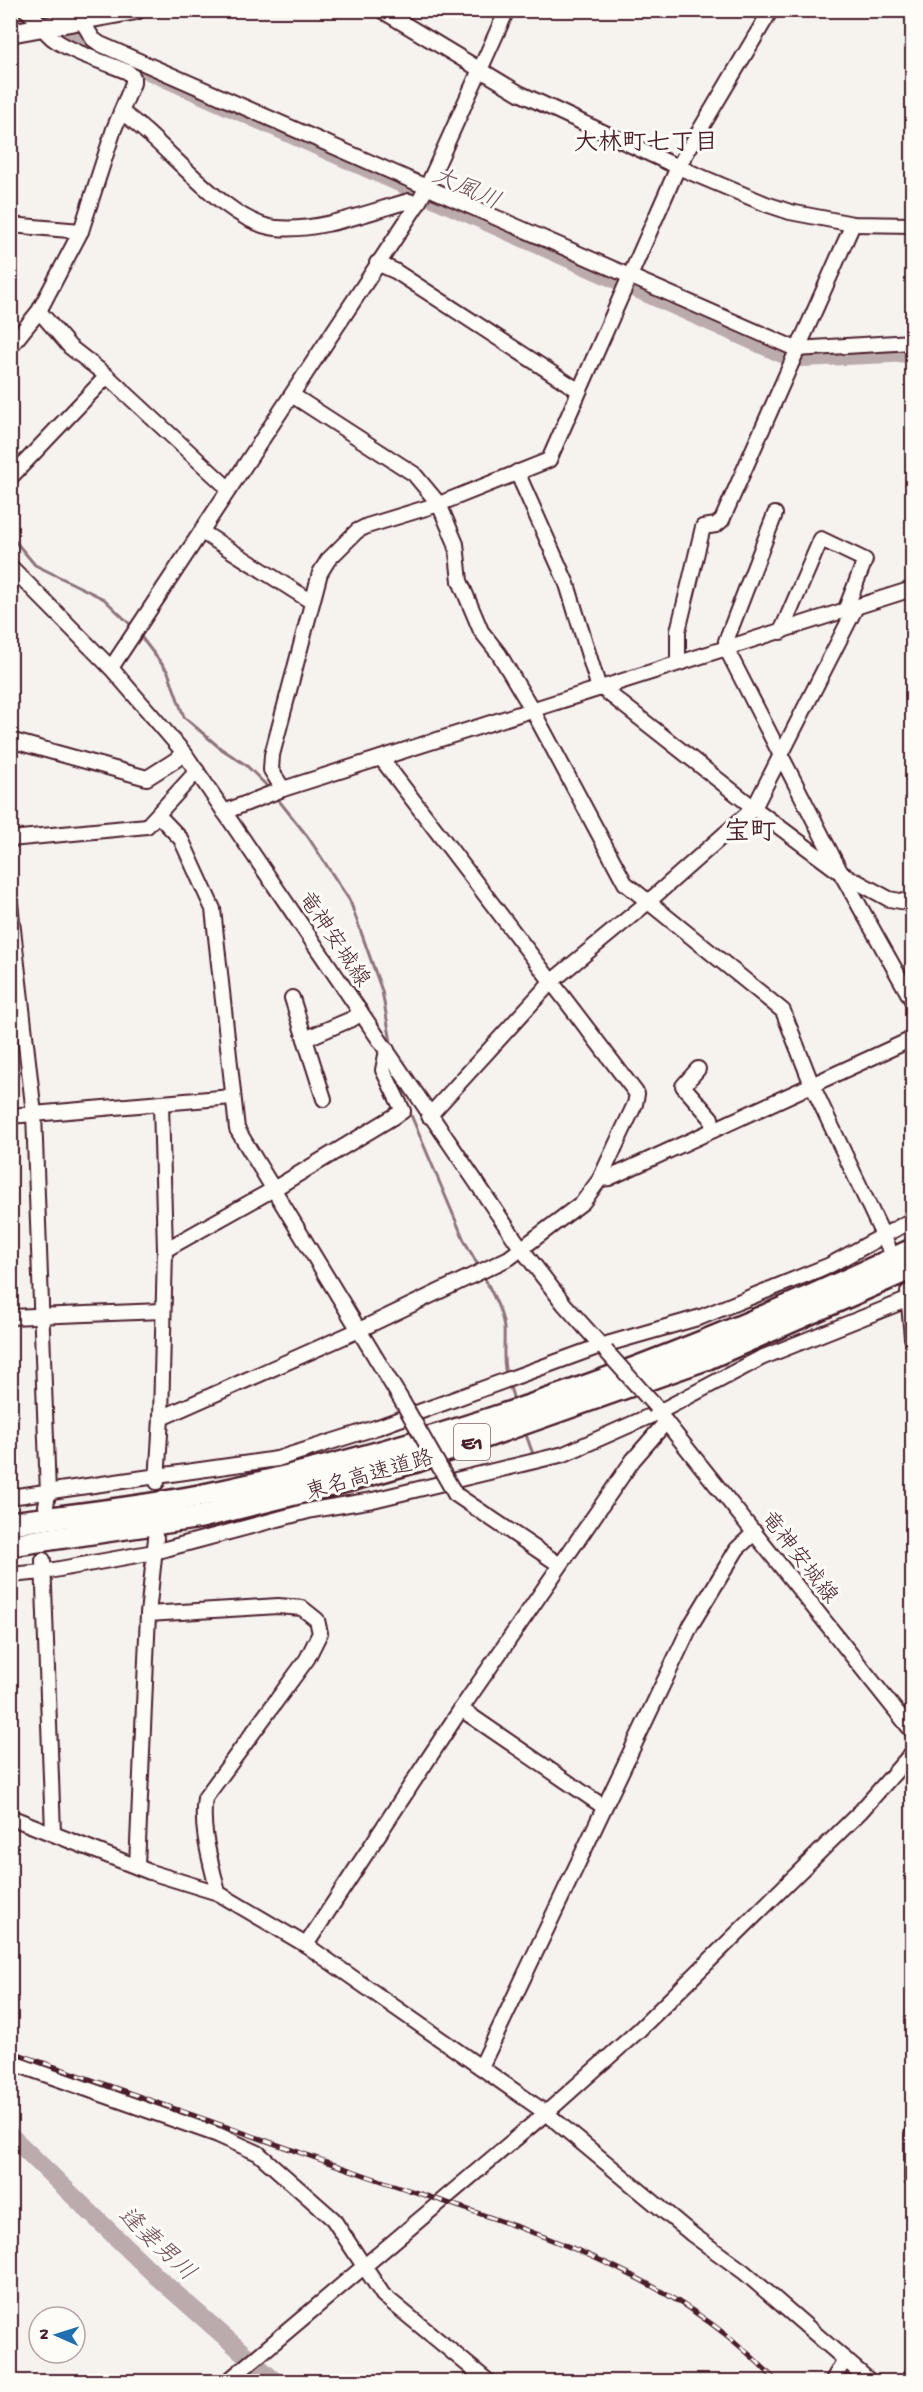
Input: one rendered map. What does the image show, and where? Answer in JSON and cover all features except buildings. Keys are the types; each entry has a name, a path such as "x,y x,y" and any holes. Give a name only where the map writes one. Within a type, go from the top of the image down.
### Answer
{"highway":[{"name":"東名高速道路","path":"10,1523 198,1496 411,1443 510,1411 706,1340 912,1250"},
{"name":"東名高速道路","path":"10,1545 201,1516 337,1484 417,1461 708,1358 912,1268"}],"main road":[{"path":"10,33 136,10"}],"street":[{"path":"10,347 39,311 81,231 133,77 128,72 56,41 41,29 34,15 26,10"},
{"path":"381,10 527,97 678,167 790,212 853,224 912,225"},
{"path":"111,668 417,205 507,10"},
{"path":"283,789 271,770 272,755 322,567 357,531 439,504 549,460 678,167 771,10"},
{"path":"82,21 93,39 100,44 796,349 912,342"},
{"path":"121,112 156,138 231,210 264,225 274,228 303,227 409,201 417,205"},
{"path":"678,663 678,631 702,527 716,525 722,520 853,224"},
{"path":"10,225 81,231"},
{"path":"377,263 394,271 578,390"},
{"path":"39,311 70,347 107,376 228,488"},
{"path":"10,478 107,376"},
{"path":"292,395 414,474 439,504 456,544 460,581 481,631 499,654 533,711 625,882 783,1011 812,1085 885,1241"},
{"path":"517,472 567,584 598,685 754,808 841,873 889,899 912,903"},
{"path":"775,514 726,641 726,648 841,873 912,1000"},
{"path":"202,532 312,602"},
{"path":"429,1116 551,982 648,902 754,808 850,609 865,560 822,539 781,632"},
{"name":"竜神安城線","path":"10,566 111,668 185,754 387,1050 429,1116 521,1248 660,1414 912,1731"},
{"path":"224,812 283,789 912,589"},
{"path":"10,740 147,778 185,754"},
{"path":"161,1418 359,1330 509,1258 583,1202 600,1179 636,1104 637,1094 381,758"},
{"path":"10,839 147,826 197,771"},
{"path":"158,815 180,839 213,909 237,1129 402,1401 455,1494 560,1565"},
{"path":"10,903 15,978 34,1114 47,1500"},
{"path":"292,998 324,1100"},
{"path":"305,1039 354,1018 360,1011"},
{"path":"600,1179 609,1178 912,1039"},
{"path":"165,1250 272,1190 403,1111 383,1070 387,1050"},
{"path":"698,1069 683,1086 711,1118 713,1130"},
{"path":"10,1116 232,1097"},
{"path":"157,1479 161,1418 165,1250 161,1104"},
{"path":"10,1497 47,1500 146,1479 277,1459 378,1427 603,1348 700,1317 830,1266 885,1241 912,1220"},
{"path":"10,1575 43,1566 155,1545 312,1510 373,1500 564,1454 660,1414 761,1358 910,1297 912,1338"},
{"path":"10,1317 162,1311"},
{"path":"306,1945 461,1709 633,1460 660,1414"},
{"path":"481,2067 703,1602 737,1549 755,1532"},
{"path":"137,1866 148,1614 155,1545"},
{"path":"43,1566 53,1832"},
{"path":"148,1614 278,1606 302,1608 317,1620 320,1633 307,1659 205,1798 202,1813 218,1893"},
{"path":"461,1709 604,1807"},
{"path":"227,2382 546,2113 639,2030 861,1811 912,1753"},
{"path":"10,1817 150,1872 218,1893 306,1945 546,2113 693,2235 744,2272 871,2382"},
{"path":"10,2062 218,2135 258,2153 333,2219 383,2295 489,2382"},
{"path":"912,2134 912,2173"},
{"path":"832,2382 845,2359"},
{"path":"909,2382 912,2375"}],"waterway":[{"name":"大風川","path":"12,10 782,354 801,358 912,353"},
{"path":"10,535 35,565 104,599 134,628"},
{"path":"138,633 168,672 184,717 220,748 246,765 270,789"},
{"path":"276,797 308,837 350,901 382,991 392,1048"},
{"path":"392,1069 402,1094"},
{"path":"408,1108 464,1240 480,1269"},
{"path":"483,1275 503,1321 506,1374"},
{"path":"509,1384 515,1403"},
{"path":"525,1432 533,1454"},
{"name":"逢妻男川","path":"10,2135 157,2277 276,2382"}],"railway":[{"path":"10,2051 532,2232 586,2254 638,2279 688,2308 735,2342 777,2382"}],"district":[{"name":"大林町七丁目","path":"646,141"},
{"name":"宝町","path":"750,830"}]}
